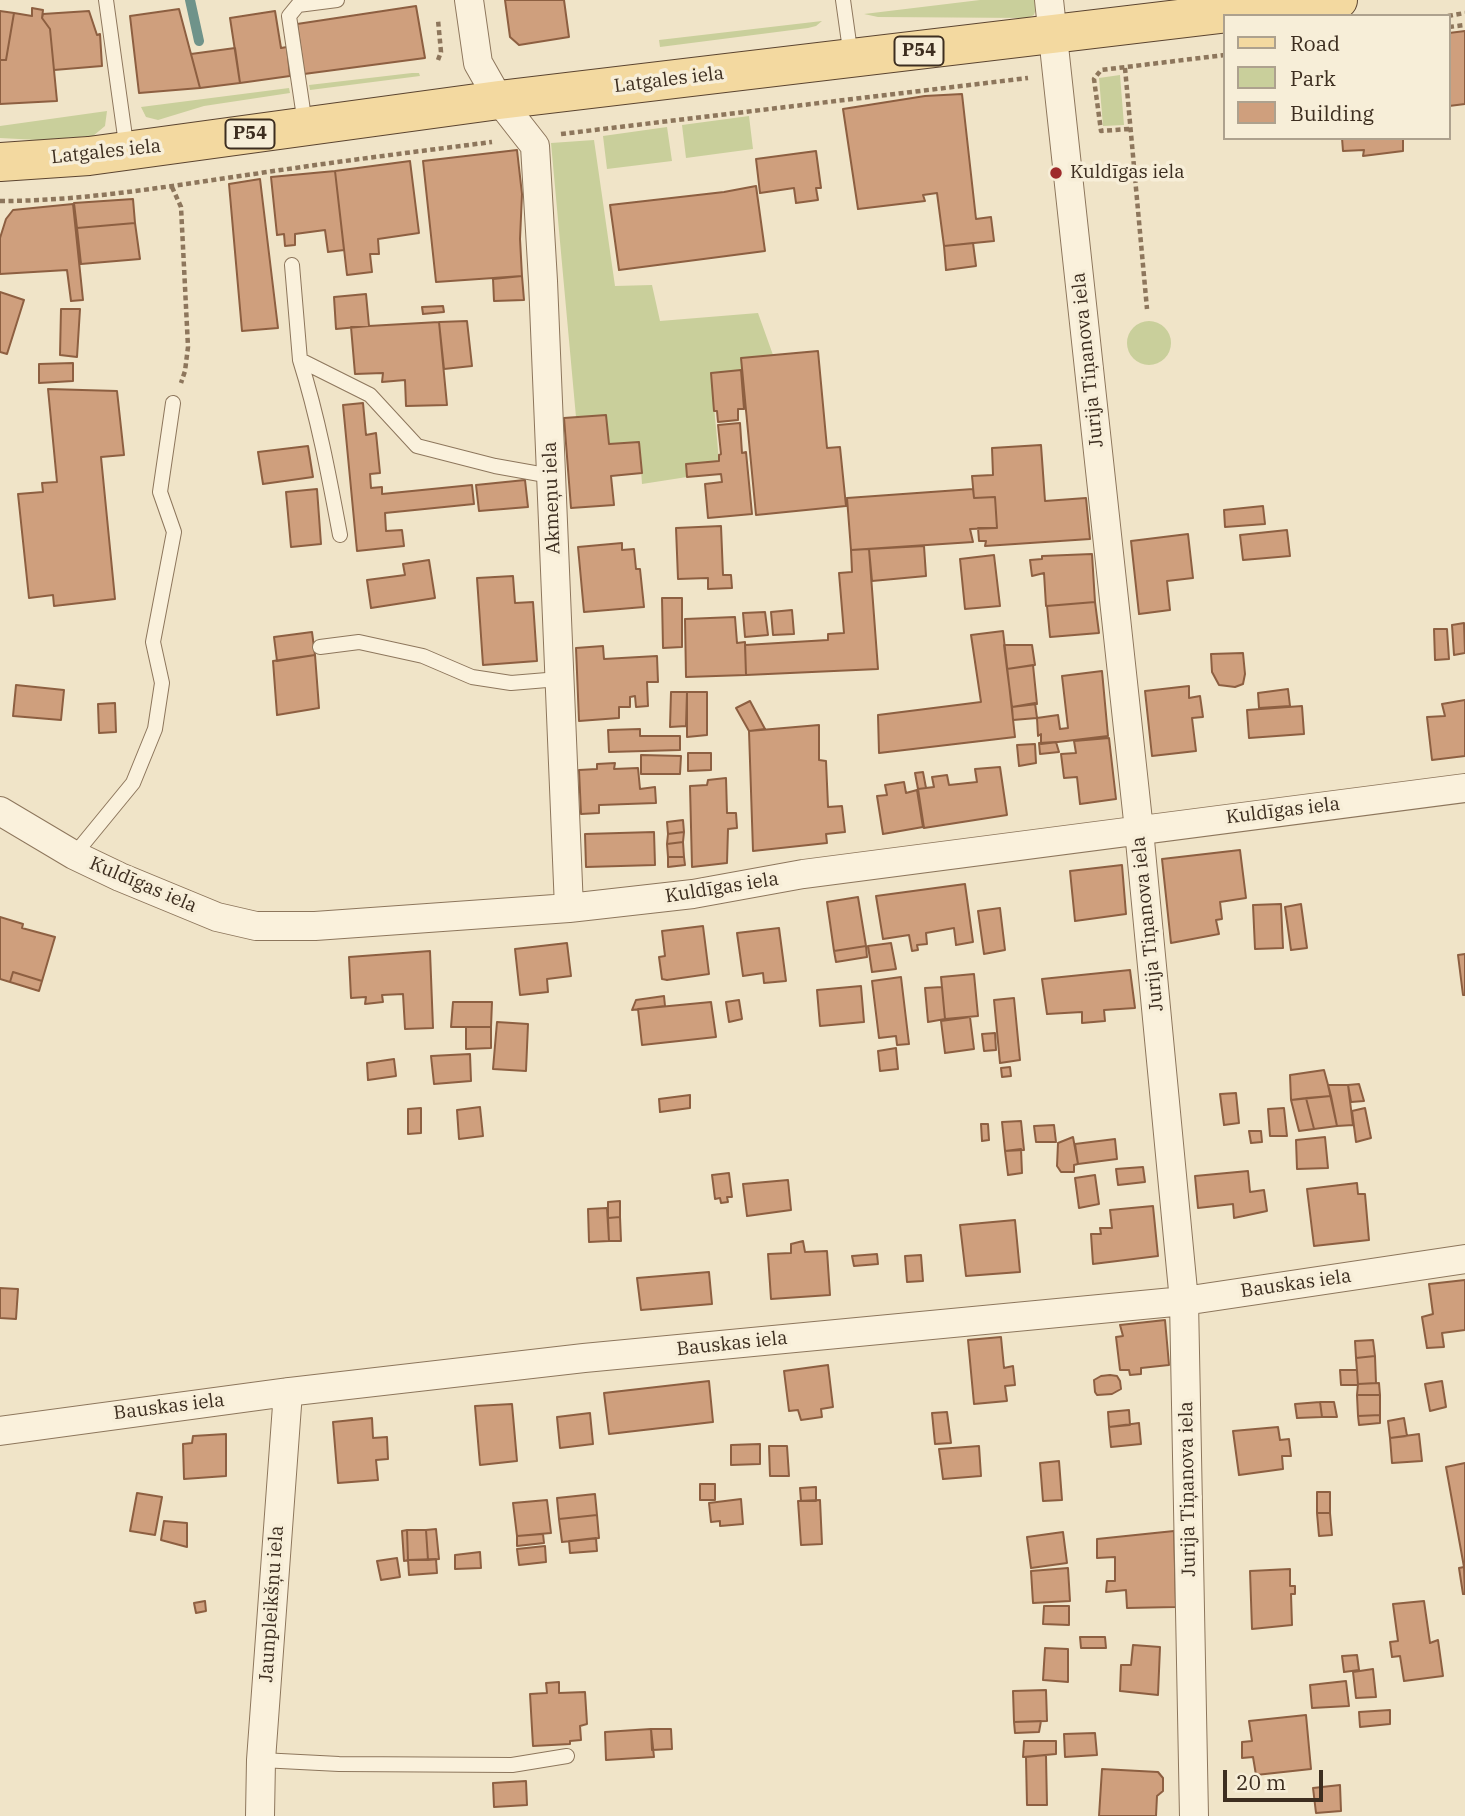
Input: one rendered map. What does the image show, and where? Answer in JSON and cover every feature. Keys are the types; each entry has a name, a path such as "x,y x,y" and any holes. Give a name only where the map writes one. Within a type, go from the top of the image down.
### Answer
{"main road":[{"name":"Latgales iela","path":"0,162 89,156 499,100 851,59 1051,18 1338,0"}],"street":[{"name":"Akmeņu iela","path":"469,0 478,63 499,100 535,146 540,210 569,908"},
{"name":"Jurija Tiņanova iela","path":"1051,18 1139,830 1184,1301 1195,1816"},
{"name":"Kuldīgas iela","path":"1,813 55,846 120,877 217,916 256,926 315,926 569,908 693,894 803,874 1465,788"},
{"name":"Bauskas iela","path":"0,1431 288,1392 584,1358 1184,1301 1465,1259"},
{"name":"Jaunpleikšņu iela","path":"260,1816 261,1760 288,1392"}],"lane":[{"path":"106,0 127,151"},
{"path":"306,126 289,16 298,5 337,0"},
{"path":"843,0 851,59"},
{"path":"292,265 300,360 313,400 340,535"},
{"path":"300,360 370,395 417,446 495,466 551,476"},
{"path":"74,855 133,783 155,730 162,683 153,642 174,533 160,492 173,403"},
{"path":"320,647 359,642 423,656 472,677 511,683 559,679"},
{"path":"261,1760 339,1764 512,1765 567,1756"}],"path":[{"path":"437,13 441,52 438,60"},
{"path":"1129,128 1101,131 1094,79 1101,70 1224,55"},
{"path":"1125,68 1147,309"},
{"path":"550,135 952,86 1036,79"},
{"path":"0,201 172,187 502,141"},
{"path":"172,187 181,207 188,346 185,372 173,403"}],"green space":[{"path":"980,0 1039,0 1034,15 1027,18 878,17 864,14"},
{"path":"822,21 808,28 660,47 659,40"},
{"path":"419,73 420,76 310,90 309,85"},
{"path":"1120,75 1124,125 1103,126 1099,78"},
{"path":"289,88 290,93 204,106 158,120 146,117 141,107"},
{"path":"107,111 105,126 93,136 38,140 0,138 0,126"},
{"path":"749,116 753,149 686,158 682,125"},
{"path":"667,127 672,161 607,169 603,136"},
{"path":"594,140 615,286 652,285 660,321 758,313 773,355 741,358 741,370 711,373 719,461 686,464 687,477 642,484 639,442 609,444 606,415 576,417 551,143"},
{"path":"1149,321 1158,322 1165,327 1170,334 1170,352 1165,359 1158,364 1149,365 1140,364 1133,359 1128,352 1127,343 1128,334 1133,327 1140,322"}],"building":[{"path":"505,0 564,0 569,37 519,45 510,37"},
{"path":"416,6 425,58 304,74 297,24"},
{"path":"32,8 43,10 42,18 50,29 57,101 0,104 0,60 6,60 14,13 32,16"},
{"path":"179,9 200,88 139,93 130,16"},
{"path":"0,11 14,13 6,60 0,60"},
{"path":"89,11 97,35 100,34 102,66 54,70 50,29 42,18 43,14"},
{"path":"275,11 281,48 287,47 290,76 240,83 230,18"},
{"path":"1465,31 1465,104 1451,106 1451,33"},
{"path":"235,48 240,83 200,88 191,54"},
{"path":"962,94 976,219 991,217 994,241 944,246 937,193 923,195 925,201 858,209 843,109 925,96"},
{"path":"1342,140 1403,140 1403,151 1363,156 1364,150 1343,151"},
{"path":"517,150 522,194 522,276 436,282 423,161"},
{"path":"816,151 821,188 816,188 818,200 796,203 794,188 760,193 756,159"},
{"path":"410,161 419,233 378,239 379,254 370,254 372,272 347,275 335,171"},
{"path":"335,171 344,250 328,252 325,230 295,234 295,245 285,246 284,234 277,235 271,177"},
{"path":"260,179 278,328 242,331 229,184"},
{"path":"756,186 765,251 619,270 610,205"},
{"path":"133,199 135,223 77,228 74,203"},
{"path":"73,204 83,300 71,301 67,270 0,274 0,238 6,219 13,210"},
{"path":"135,223 140,259 81,264 77,228"},
{"path":"973,243 976,266 946,270 944,246"},
{"path":"522,276 524,300 494,301 493,279"},
{"path":"0,292 24,300 7,354 0,352"},
{"path":"366,294 369,326 336,329 334,297"},
{"path":"443,306 444,312 423,314 422,307"},
{"path":"61,309 80,309 77,357 60,355"},
{"path":"467,321 472,366 444,369 439,322"},
{"path":"439,322 447,405 406,406 405,380 382,382 383,373 355,374 351,327"},
{"path":"818,351 827,448 840,447 846,506 756,515 741,358"},
{"path":"73,363 73,381 39,383 39,364"},
{"path":"741,370 744,409 738,409 738,420 718,422 717,411 714,411 711,373"},
{"path":"48,389 117,391 124,455 101,457 115,599 54,606 53,595 29,598 18,494 43,492 42,483 57,482"},
{"path":"363,403 366,435 376,433 380,473 370,474 371,488 382,487 382,494 472,485 474,504 385,513 386,531 402,530 404,546 357,551 343,405"},
{"path":"606,415 609,444 639,442 642,473 611,476 614,505 571,508 564,418"},
{"path":"740,423 742,453 746,452 752,514 708,518 705,484 722,482 721,474 687,477 686,464 719,461 721,454 718,425"},
{"path":"1041,445 1045,501 1086,498 1090,539 985,546 986,541 979,541 978,528 997,528 995,497 974,498 972,476 993,475 992,448"},
{"path":"308,446 313,477 263,484 258,452"},
{"path":"525,480 528,507 479,511 476,485"},
{"path":"317,489 321,544 291,547 286,492"},
{"path":"973,489 974,498 995,497 997,528 970,529 973,542 851,550 847,498"},
{"path":"1263,506 1265,524 1225,527 1224,510"},
{"path":"721,526 723,575 731,575 732,588 708,589 708,578 678,579 676,528"},
{"path":"1287,530 1290,556 1243,560 1240,535"},
{"path":"1188,534 1193,578 1167,581 1170,610 1139,614 1131,541"},
{"path":"622,543 622,550 634,549 636,569 640,569 644,607 584,612 578,547"},
{"path":"924,546 926,576 872,581 869,549"},
{"path":"869,549 878,669 746,675 745,645 828,640 828,634 844,633 839,573 852,572 851,550"},
{"path":"1092,554 1095,602 1046,606 1044,573 1032,576 1030,560 1042,559 1042,556"},
{"path":"994,555 1000,606 965,609 960,559"},
{"path":"429,560 435,598 371,608 367,580 405,575 403,564"},
{"path":"513,576 515,603 533,602 537,661 483,665 477,578"},
{"path":"662,598 682,598 682,647 663,648"},
{"path":"1095,602 1099,633 1050,637 1047,606"},
{"path":"792,610 794,634 773,635 771,612"},
{"path":"765,612 768,635 745,637 743,613"},
{"path":"735,617 737,643 745,642 746,675 686,677 685,619"},
{"path":"1464,623 1465,653 1454,655 1452,625"},
{"path":"1434,629 1447,629 1449,659 1435,660"},
{"path":"1003,631 1015,737 879,753 878,715 981,702 971,635"},
{"path":"312,632 315,655 277,661 274,637"},
{"path":"1004,645 1032,645 1035,665 1007,669"},
{"path":"603,646 604,659 657,656 658,682 647,682 648,706 636,707 635,696 630,697 630,707 619,707 619,718 579,721 576,648"},
{"path":"1243,653 1243,684 1235,687 1219,685 1212,672 1211,654"},
{"path":"315,655 319,708 277,715 273,661"},
{"path":"1033,665 1037,704 1012,707 1007,669"},
{"path":"1102,671 1108,736 1041,744 1037,718 1058,715 1060,729 1068,728 1062,676"},
{"path":"16,685 64,690 61,720 13,716"},
{"path":"1189,686 1189,698 1200,696 1203,717 1192,718 1196,751 1152,756 1145,691"},
{"path":"1288,689 1290,706 1259,708 1258,693"},
{"path":"671,692 687,692 686,726 670,727"},
{"path":"687,692 707,692 707,735 687,737"},
{"path":"1465,700 1465,756 1432,760 1427,717 1445,716 1442,704"},
{"path":"750,701 765,729 749,731 736,708"},
{"path":"115,703 116,732 99,733 98,704"},
{"path":"1035,703 1037,718 1013,720 1012,707"},
{"path":"1302,706 1304,734 1249,738 1247,710"},
{"path":"819,725 819,760 826,761 828,807 842,806 845,832 826,834 827,843 753,851 749,731"},
{"path":"640,729 640,736 680,736 680,750 609,752 608,730"},
{"path":"1109,738 1116,799 1080,804 1077,777 1064,778 1061,754 1076,753 1074,741"},
{"path":"1056,742 1059,752 1040,754 1039,743"},
{"path":"1035,744 1036,763 1019,766 1017,745"},
{"path":"688,753 711,753 711,770 688,771"},
{"path":"641,755 681,756 680,774 641,774"},
{"path":"615,763 614,769 638,768 640,789 655,787 656,803 599,805 599,813 581,814 579,770 597,769 597,764"},
{"path":"1000,767 1007,815 924,828 918,789 934,787 932,777 947,775 949,785 977,782 975,769"},
{"path":"923,772 926,788 918,789 915,773"},
{"path":"726,778 727,813 736,813 737,828 728,829 727,863 692,867 690,786 707,785 708,780"},
{"path":"904,782 906,793 917,790 923,827 883,834 877,796 887,795 885,785"},
{"path":"683,820 684,832 668,834 667,822"},
{"path":"654,832 655,865 586,867 585,834"},
{"path":"684,832 683,842 667,844 668,834"},
{"path":"683,842 684,857 668,857 667,844"},
{"path":"1240,850 1246,898 1220,902 1222,919 1216,920 1219,934 1171,943 1162,859"},
{"path":"668,857 684,857 685,865 668,867"},
{"path":"1122,865 1126,914 1075,921 1070,871"},
{"path":"965,884 973,942 956,945 954,928 926,933 927,944 917,945 918,950 912,951 909,935 883,939 876,896"},
{"path":"858,897 866,946 834,951 827,902"},
{"path":"1281,904 1283,948 1255,949 1253,905"},
{"path":"1301,904 1307,948 1291,950 1285,907"},
{"path":"1000,908 1005,950 984,954 978,911"},
{"path":"0,917 23,924 22,928 55,937 42,981 13,972 10,982 0,979"},
{"path":"703,926 709,974 662,979 659,957 665,956 662,931"},
{"path":"779,928 786,981 764,983 763,973 743,976 737,933"},
{"path":"567,943 571,976 547,979 548,992 520,995 515,949"},
{"path":"891,943 896,969 872,972 868,946"},
{"path":"866,946 867,957 836,962 834,951"},
{"path":"430,951 433,1028 405,1029 403,994 382,995 383,1002 365,1004 366,997 351,998 349,957"},
{"path":"1465,954 1465,995 1463,995 1458,955"},
{"path":"1130,970 1135,1008 1104,1010 1105,1021 1082,1023 1082,1012 1047,1014 1042,979"},
{"path":"13,972 42,981 39,991 10,982"},
{"path":"974,974 978,1016 945,1019 941,977"},
{"path":"901,977 909,1044 897,1045 896,1036 879,1038 872,981"},
{"path":"861,986 864,1022 820,1026 817,990"},
{"path":"942,987 945,1019 928,1022 925,988"},
{"path":"664,996 665,1006 632,1010 636,1000"},
{"path":"1014,998 1020,1060 1000,1063 994,1000"},
{"path":"739,1000 742,1019 729,1022 726,1002"},
{"path":"453,1002 492,1002 491,1027 451,1027"},
{"path":"711,1002 716,1037 642,1045 638,1009"},
{"path":"970,1017 974,1049 945,1053 941,1021"},
{"path":"497,1022 528,1024 526,1071 493,1069"},
{"path":"466,1027 491,1027 491,1048 466,1049"},
{"path":"995,1033 996,1050 984,1051 982,1034"},
{"path":"896,1048 898,1069 880,1071 878,1051"},
{"path":"470,1054 471,1081 434,1084 431,1056"},
{"path":"394,1059 396,1076 368,1080 367,1063"},
{"path":"1010,1067 1011,1076 1002,1077 1001,1068"},
{"path":"1324,1070 1331,1096 1291,1100 1290,1075"},
{"path":"1359,1084 1364,1101 1351,1102 1348,1085"},
{"path":"1328,1085 1348,1085 1353,1125 1337,1126"},
{"path":"1236,1093 1239,1123 1224,1125 1220,1094"},
{"path":"690,1095 690,1108 660,1112 659,1099"},
{"path":"1331,1096 1337,1126 1314,1129 1306,1098"},
{"path":"1306,1098 1314,1129 1299,1131 1291,1100"},
{"path":"480,1107 483,1136 459,1139 457,1110"},
{"path":"421,1108 421,1133 408,1134 408,1109"},
{"path":"1284,1108 1287,1136 1270,1136 1268,1109"},
{"path":"1365,1108 1371,1138 1356,1142 1352,1111"},
{"path":"1021,1121 1024,1150 1005,1151 1002,1122"},
{"path":"981,1124 988,1124 989,1140 982,1141"},
{"path":"1054,1125 1056,1142 1036,1142 1034,1126"},
{"path":"1249,1131 1261,1131 1262,1142 1251,1143"},
{"path":"1073,1137 1078,1164 1074,1165 1074,1172 1061,1172 1057,1166 1058,1143"},
{"path":"1325,1137 1328,1168 1297,1169 1296,1140"},
{"path":"1115,1139 1117,1159 1078,1164 1075,1144"},
{"path":"1021,1149 1022,1173 1008,1175 1005,1151"},
{"path":"1143,1167 1145,1182 1118,1185 1116,1169"},
{"path":"1248,1171 1250,1192 1264,1190 1267,1211 1234,1218 1233,1204 1198,1208 1195,1176"},
{"path":"729,1173 732,1197 727,1197 728,1202 721,1203 720,1198 715,1199 712,1175"},
{"path":"1095,1175 1099,1204 1079,1208 1075,1178"},
{"path":"788,1180 791,1210 747,1216 743,1184"},
{"path":"1357,1183 1358,1194 1365,1194 1369,1240 1314,1246 1307,1189"},
{"path":"620,1201 620,1217 608,1218 608,1202"},
{"path":"1153,1206 1158,1256 1093,1264 1091,1234 1101,1234 1100,1228 1112,1228 1110,1210"},
{"path":"607,1208 609,1241 589,1242 588,1209"},
{"path":"620,1217 621,1241 609,1241 608,1218"},
{"path":"1015,1220 1020,1272 966,1276 960,1225"},
{"path":"803,1241 805,1252 827,1251 830,1295 771,1299 768,1254 791,1253 791,1244"},
{"path":"877,1254 878,1264 854,1266 852,1256"},
{"path":"921,1255 923,1281 907,1282 905,1256"},
{"path":"709,1272 712,1304 641,1310 637,1278"},
{"path":"1465,1280 1465,1330 1442,1333 1444,1347 1427,1348 1422,1317 1433,1314 1429,1284"},
{"path":"0,1288 18,1289 16,1319 0,1318"},
{"path":"1165,1320 1169,1365 1141,1368 1141,1374 1130,1375 1129,1370 1120,1370 1116,1337 1123,1336 1120,1325"},
{"path":"1001,1337 1004,1368 1013,1366 1015,1385 1005,1386 1007,1401 974,1404 968,1340"},
{"path":"1373,1340 1375,1356 1356,1358 1355,1341"},
{"path":"1375,1356 1376,1383 1358,1384 1356,1358"},
{"path":"828,1365 833,1407 821,1409 822,1417 801,1420 798,1410 789,1411 784,1371"},
{"path":"1340,1370 1357,1370 1358,1385 1341,1385"},
{"path":"1110,1375 1117,1376 1121,1389 1112,1394 1097,1395 1094,1380"},
{"path":"709,1381 713,1422 609,1434 604,1393"},
{"path":"1442,1381 1446,1407 1430,1411 1425,1384"},
{"path":"1379,1383 1380,1395 1357,1395 1358,1384"},
{"path":"1357,1395 1380,1395 1380,1415 1358,1416"},
{"path":"1320,1402 1322,1417 1297,1418 1295,1404"},
{"path":"1320,1402 1334,1402 1337,1417 1322,1417"},
{"path":"512,1404 517,1461 480,1465 475,1406"},
{"path":"1129,1410 1130,1425 1109,1427 1108,1412"},
{"path":"947,1412 951,1443 935,1444 932,1413"},
{"path":"590,1413 593,1444 560,1448 557,1417"},
{"path":"1380,1415 1380,1423 1359,1425 1358,1416"},
{"path":"372,1418 373,1438 387,1437 388,1459 376,1460 378,1480 338,1483 333,1422"},
{"path":"1404,1418 1407,1436 1390,1438 1388,1421"},
{"path":"1139,1423 1141,1444 1111,1447 1109,1427"},
{"path":"1278,1427 1280,1440 1289,1439 1291,1456 1282,1456 1283,1469 1239,1475 1233,1431"},
{"path":"226,1434 226,1476 184,1479 183,1444 192,1443 193,1436"},
{"path":"1419,1434 1422,1461 1392,1463 1390,1438"},
{"path":"760,1444 760,1464 731,1465 731,1445"},
{"path":"769,1446 787,1446 789,1476 770,1476"},
{"path":"979,1446 981,1476 943,1479 939,1449"},
{"path":"1059,1461 1062,1500 1043,1501 1040,1463"},
{"path":"1465,1463 1465,1567 1464,1567 1446,1467"},
{"path":"700,1484 715,1484 715,1500 700,1500"},
{"path":"816,1487 816,1501 801,1501 800,1488"},
{"path":"1317,1492 1330,1492 1330,1513 1317,1513"},
{"path":"137,1493 162,1497 155,1535 130,1531"},
{"path":"595,1494 597,1515 559,1519 557,1498"},
{"path":"741,1499 743,1524 720,1526 720,1521 711,1522 709,1503"},
{"path":"547,1500 551,1533 517,1536 513,1503"},
{"path":"820,1500 822,1544 801,1545 798,1501"},
{"path":"1317,1513 1330,1513 1332,1535 1319,1536"},
{"path":"597,1515 599,1538 562,1542 559,1519"},
{"path":"164,1521 187,1523 187,1547 161,1540"},
{"path":"436,1529 439,1559 428,1560 426,1530"},
{"path":"407,1530 426,1530 428,1560 408,1560"},
{"path":"407,1530 408,1560 404,1561 402,1531"},
{"path":"1174,1531 1176,1607 1127,1608 1126,1590 1106,1592 1107,1581 1115,1581 1115,1557 1097,1558 1097,1539"},
{"path":"1063,1532 1067,1563 1031,1568 1027,1537"},
{"path":"543,1534 544,1543 517,1546 517,1536"},
{"path":"596,1538 597,1551 570,1553 569,1541"},
{"path":"545,1546 546,1562 519,1565 517,1549"},
{"path":"480,1552 481,1568 455,1569 455,1555"},
{"path":"397,1558 400,1577 381,1580 377,1561"},
{"path":"436,1559 437,1573 409,1575 408,1560"},
{"path":"1464,1567 1465,1594 1463,1594 1459,1568"},
{"path":"1068,1568 1070,1601 1033,1603 1031,1571"},
{"path":"1290,1569 1290,1586 1295,1586 1295,1594 1291,1594 1292,1625 1252,1629 1250,1571"},
{"path":"205,1601 206,1611 196,1613 194,1603"},
{"path":"1424,1601 1430,1643 1438,1640 1443,1676 1404,1681 1400,1656 1392,1657 1390,1642 1398,1641 1393,1604"},
{"path":"1044,1606 1069,1606 1069,1625 1043,1624"},
{"path":"1080,1637 1105,1637 1106,1648 1081,1648"},
{"path":"1133,1645 1160,1647 1158,1695 1120,1691 1121,1665 1131,1665"},
{"path":"1045,1648 1068,1649 1068,1682 1043,1680"},
{"path":"1357,1655 1359,1670 1344,1672 1342,1656"},
{"path":"1373,1669 1376,1697 1356,1698 1353,1672"},
{"path":"1346,1681 1349,1706 1312,1708 1310,1685"},
{"path":"559,1682 559,1693 585,1692 587,1724 580,1726 581,1740 570,1741 570,1744 533,1746 530,1694 547,1693 546,1683"},
{"path":"1046,1690 1047,1721 1014,1722 1013,1691"},
{"path":"1390,1710 1390,1724 1360,1727 1359,1712"},
{"path":"1306,1715 1311,1769 1256,1775 1253,1757 1242,1758 1242,1742 1252,1741 1249,1721"},
{"path":"1041,1721 1039,1732 1015,1733 1014,1722"},
{"path":"651,1729 671,1729 672,1749 652,1750"},
{"path":"651,1729 654,1757 606,1760 605,1732"},
{"path":"1095,1733 1097,1755 1065,1757 1064,1734"},
{"path":"1024,1741 1056,1741 1056,1754 1023,1757"},
{"path":"1046,1755 1047,1805 1027,1805 1026,1757"},
{"path":"1102,1769 1158,1772 1163,1778 1163,1791 1157,1796 1156,1816 1099,1816"},
{"path":"526,1781 527,1805 494,1807 493,1783"},
{"path":"1340,1785 1341,1811 1316,1813 1313,1788"}],"waterway":[{"path":"190,0 199,41"}],"place":[{"name":"Kuldīgas iela","path":"1056,173"}]}
